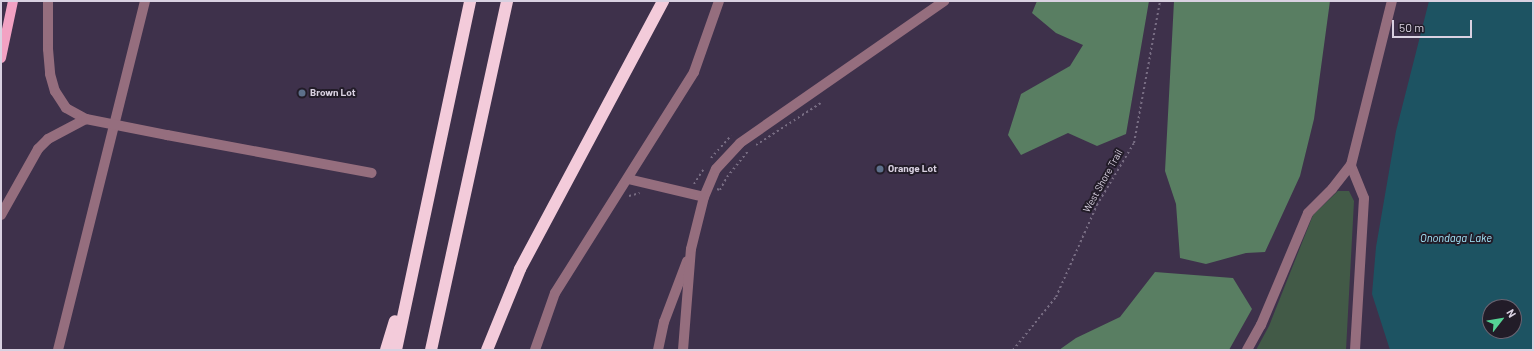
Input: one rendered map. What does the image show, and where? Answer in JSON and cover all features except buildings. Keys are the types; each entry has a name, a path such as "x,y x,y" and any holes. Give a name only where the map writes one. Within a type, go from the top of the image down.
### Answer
{"highway":[{"path":"396,350 470,1"},
{"path":"431,350 507,1"},
{"path":"487,350 523,262 663,1"},
{"path":"386,350 407,294"}],"main road":[{"path":"1,58 13,1"}],"lane":[{"path":"48,1 48,49 50,74 55,91 66,108 86,118 167,135 372,173"},
{"path":"58,350 145,1"},
{"path":"535,350 555,293 694,72 719,1"},
{"path":"658,350 664,322 691,249 704,197 716,169 740,143 944,1"},
{"path":"1247,350 1262,325 1308,213 1332,190 1351,165 1392,1"},
{"path":"1,214 38,149 48,139 86,118"},
{"path":"1351,165 1364,198 1355,350"},
{"path":"628,179 704,197"},
{"path":"683,350 691,249"}],"path":[{"name":"West Shore Trail","path":"1013,350 1056,297 1096,205 1134,144 1160,1"},
{"path":"696,183 720,190 727,177 750,149 821,102"}],"green space":[{"path":"1037,1 1149,1 1126,134 1097,146 1068,133 1021,155 1008,135 1021,94 1070,66 1083,45 1056,33 1032,13"},
{"path":"1174,1 1330,1 1314,119 1300,176 1265,252 1246,253 1206,264 1180,258 1176,204 1165,171"},
{"path":"1338,191 1349,191 1354,201 1346,350 1256,350 1269,326 1313,215"},
{"path":"1155,272 1233,278 1252,309 1229,350 1059,350 1076,338 1120,317"}],"water":[{"name":"Onondaga Lake","path":"1429,1 1533,1 1533,350 1390,350 1372,294 1376,247 1396,131"}],"place":[{"name":"Brown Lot","path":"302,93"},
{"name":"Orange Lot","path":"880,169"}]}
